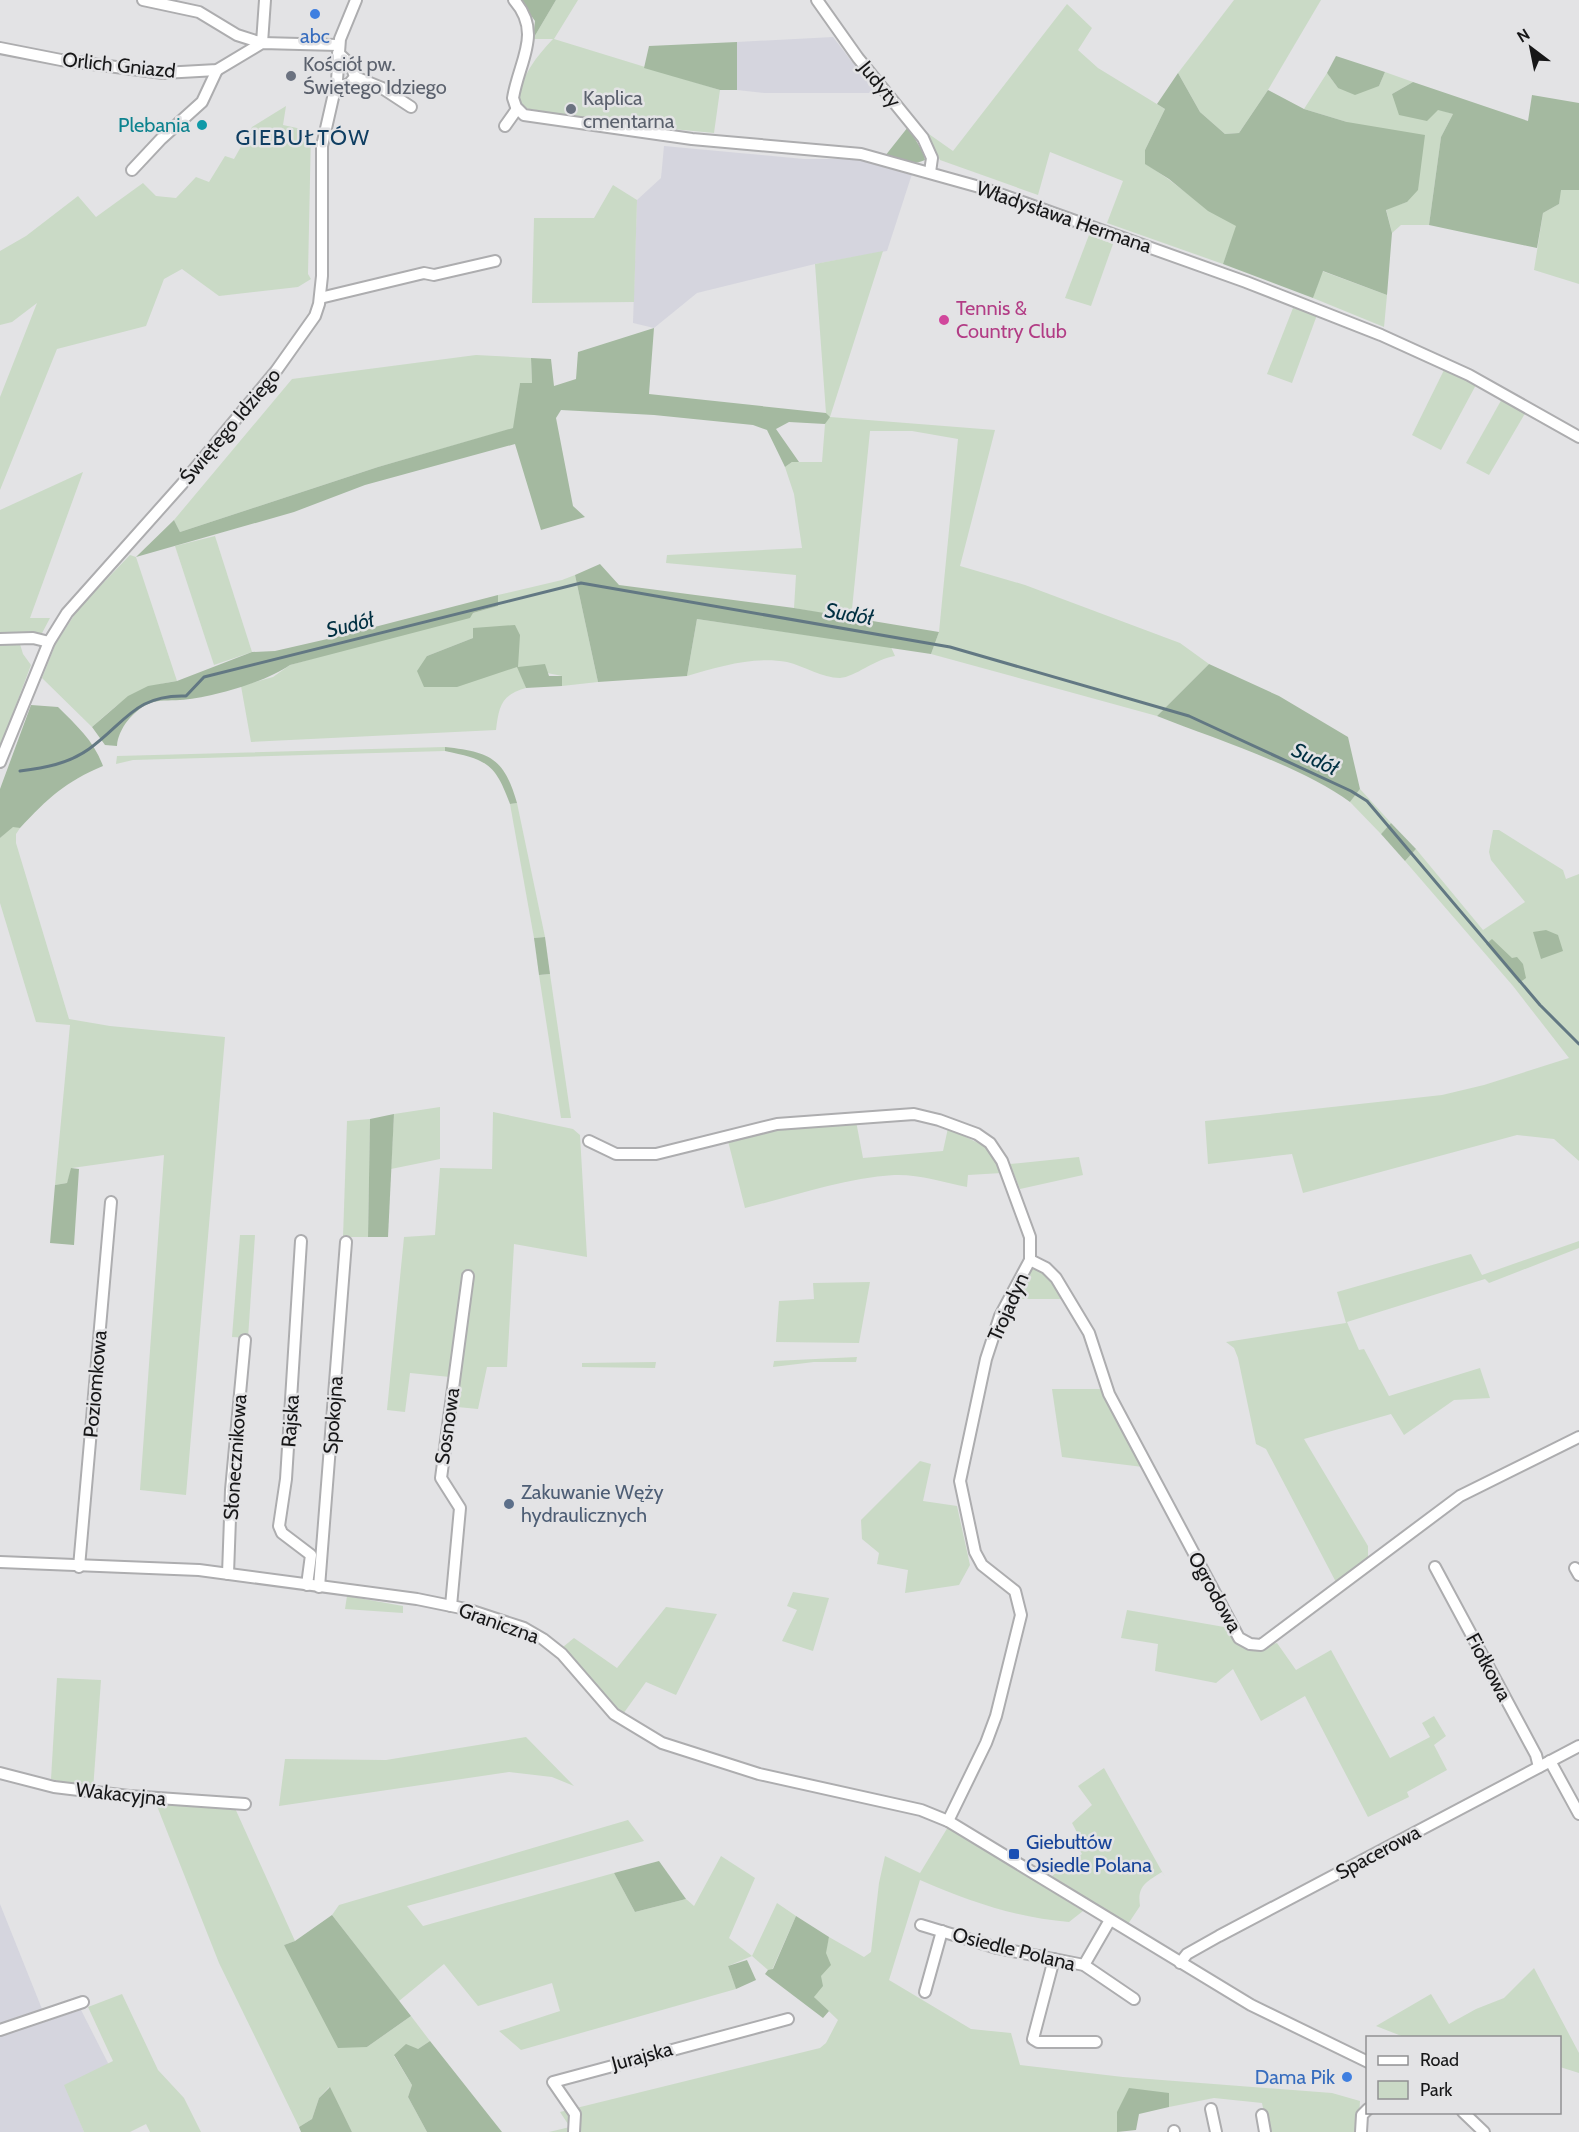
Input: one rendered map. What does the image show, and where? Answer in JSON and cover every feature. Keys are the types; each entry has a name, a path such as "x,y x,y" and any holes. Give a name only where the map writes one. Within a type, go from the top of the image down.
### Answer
{"street":[{"path":"143,0 199,12 237,35 262,43 338,49 351,65 355,77 382,88 411,107"},
{"path":"262,43 265,0"},
{"name":"Świętego Idziego","path":"0,762 49,642 71,608 182,484 276,371 311,325 320,298 322,146 335,87 338,49 356,0"},
{"path":"505,126 517,109 513,98 529,27 523,11 514,0"},
{"name":"Judyty","path":"817,0 858,58 923,138 932,158 930,172"},
{"name":"Orlich Gniazd","path":"0,48 61,60 164,74 217,70 262,43"},
{"path":"132,170 161,139 202,102 217,70"},
{"path":"335,87 349,84 355,77"},
{"name":"Władysława Hermana","path":"517,109 525,115 624,131 788,149 861,154 930,172 994,192 1186,260 1373,332 1469,375 1579,437"},
{"path":"320,298 424,273 434,275 495,261"},
{"path":"0,639 33,638 49,642"},
{"name":"Trojadyn","path":"589,1141 616,1154 656,1154 777,1124 914,1114 939,1120 977,1134 999,1154 1030,1237 1030,1260 1000,1316 986,1359 960,1480 975,1552 982,1565 1015,1591 1021,1615 996,1716 986,1743 948,1821"},
{"name":"Poziomkowa","path":"80,1567 111,1202"},
{"name":"Rajska","path":"301,1241 286,1479 279,1526 282,1533 311,1555 307,1585"},
{"name":"Spokojna","path":"319,1587 346,1242"},
{"name":"Ogrodowa","path":"1030,1260 1046,1268 1056,1278 1089,1333 1108,1394 1239,1638 1250,1644 1261,1645 1460,1496 1579,1437"},
{"name":"Sosnowa","path":"451,1606 460,1508 441,1478 468,1276"},
{"name":"Słonecznikowa","path":"228,1574 231,1490 244,1340"},
{"name":"Graniczna","path":"0,1563 190,1569 451,1606 524,1628 562,1654 614,1714 662,1743 759,1774 914,1809 948,1821 1267,2014 1366,2061"},
{"name":"Fiołkowa","path":"1435,1567 1536,1755 1539,1767"},
{"name":"Spacerowa","path":"1180,1963 1187,1954 1219,1936 1579,1746"},
{"path":"1550,1761 1579,1815"},
{"name":"Wakacyjna","path":"0,1773 54,1786 129,1796 245,1804"},
{"path":"1084,1965 1110,1920"},
{"name":"Osiedle Polana","path":"921,1925 997,1948 1084,1965 1134,1999"},
{"path":"925,1992 942,1931"},
{"path":"1054,1959 1033,2039 1038,2042 1095,2042"},
{"path":"0,2030 83,2002"},
{"name":"Jurajska","path":"574,2132 575,2114 553,2082 627,2060 788,2019"},
{"path":"1211,2109 1216,2132"},
{"path":"1361,2132 1362,2115 1366,2111"},
{"path":"1465,2114 1484,2132"},
{"path":"1262,2115 1265,2132"}],"shaded area":[{"path":"833,37 876,93 764,93 737,90 737,42"},
{"path":"664,146 804,159 861,159 912,174 887,251 815,264 697,293 654,328 633,323 637,200 661,178"},
{"path":"0,1904 42,2009 0,2023"},
{"path":"81,2010 110,2067 65,2085 84,2132 0,2132 0,2036"}],"green space":[{"path":"520,0 556,0 533,39 535,21"},
{"path":"556,0 578,0 554,39 720,90 714,133 631,125 523,108 517,100 526,74 553,39 533,39"},
{"path":"1234,0 1321,0 1268,90 1239,133 1225,134 1200,112 1178,73"},
{"path":"1067,4 1092,28 1078,50 1098,68 1165,109 1145,150 1146,164 1213,212 1237,226 1223,264 1107,223 1123,181 1050,152 1038,195 940,160 926,132 953,151"},
{"path":"737,42 737,90 720,90 644,68 649,46"},
{"path":"1336,56 1385,72 1379,86 1355,95 1338,88 1327,73"},
{"path":"1385,72 1413,82 1392,94 1453,114 1441,137 1429,225 1401,225 1392,233 1386,209 1407,202 1347,122 1304,109 1327,73 1338,88 1379,86"},
{"path":"1178,73 1200,112 1225,134 1239,133 1268,90 1304,109 1347,122 1425,135 1418,190 1407,202 1386,210 1392,233 1387,295 1323,271 1313,298 1223,264 1236,226 1208,211 1169,179 1145,164 1145,150 1165,109 1157,104"},
{"path":"1413,82 1528,121 1532,95 1579,103 1579,190 1561,190 1559,204 1543,213 1537,248 1429,225 1441,137 1453,114 1438,110 1427,121 1399,115 1392,94"},
{"path":"286,106 283,125 311,131 308,274 311,279 298,287 219,296 182,269 164,279 146,326 57,349 0,490 0,397 37,303 12,322 0,325 0,251 26,236 78,196 96,217 143,183 156,196 176,198 196,177 209,182 225,156 234,159 252,127"},
{"path":"908,127 924,154 925,160 910,163 885,156"},
{"path":"613,185 637,200 634,302 532,303 534,218 594,218"},
{"path":"1560,190 1579,190 1579,284 1534,270 1543,213 1559,204"},
{"path":"1089,235 1113,244 1091,306 1065,298"},
{"path":"883,251 830,417 995,430 960,566 1025,585 1180,643 1209,664 1157,716 931,654 939,632 958,439 912,431 870,431 851,619 794,608 796,575 666,563 667,555 802,548 794,494 785,467 792,462 822,462 825,424 829,417 826,413 815,264"},
{"path":"1322,271 1387,295 1384,327 1313,298"},
{"path":"1293,308 1317,315 1292,383 1267,374"},
{"path":"654,328 649,394 826,413 830,417 825,424 789,422 776,429 799,462 792,462 785,467 767,430 753,425 654,415 561,410 556,418 573,506 585,517 541,530 515,444 365,485 294,512 136,557 174,520 180,532 378,467 513,428 520,383 532,383 531,358 551,359 554,386 576,379 578,352"},
{"path":"476,355 531,358 532,383 520,383 514,428 378,467 180,532 174,520 292,379"},
{"path":"1445,368 1477,383 1441,450 1412,435"},
{"path":"1503,397 1527,410 1489,475 1466,463"},
{"path":"83,472 30,618 50,618 40,637 0,636 0,510"},
{"path":"215,536 252,652 214,665 175,546"},
{"path":"130,555 136,557 177,681 150,687 130,696 92,727 42,678 56,643 79,608"},
{"path":"600,564 619,585 794,608 939,632 931,654 697,619 687,676 598,682 575,575"},
{"path":"575,575 598,682 562,686 562,676 518,667 526,688 506,698 498,714 496,730 251,742 241,686 273,677 290,665 498,606 498,595","holes":["474,628 518,667 427,656 473,638"]},
{"path":"498,595 498,606 473,613 470,618 290,665 253,683 222,693 192,699 152,702 137,711 127,721 120,733 117,746 105,745 92,727 128,696 148,686 177,681 252,652 275,651 336,637"},
{"path":"697,619 891,647 895,656 840,678 827,676 787,662 762,660 736,663 687,676"},
{"path":"515,625 520,635 518,667 545,664 549,676 562,676 562,686 526,688 517,667 457,687 424,687 417,671 427,656 473,638 473,628"},
{"path":"19,641 23,654 31,665 0,748 0,642"},
{"path":"1209,664 1279,696 1348,737 1360,789 1350,802 1283,765 1157,716"},
{"path":"31,705 58,707 90,741 103,766 67,785 49,799 20,828 13,827 0,838 0,789"},
{"path":"445,747 445,751 133,760 116,764 117,756"},
{"path":"445,747 473,751 493,760 506,776 517,803 510,804 505,790 488,766 471,757 445,751"},
{"path":"1360,789 1391,823 1381,834 1350,802"},
{"path":"517,803 545,937 534,938 510,804"},
{"path":"1391,823 1416,849 1405,861 1381,834"},
{"path":"13,826 20,828 16,834 16,843 69,1019 110,1026 225,1037 186,1495 140,1490 164,1155 72,1168 67,1183 55,1185 70,1025 36,1022 0,903 0,838"},
{"path":"1493,830 1499,830 1563,870 1566,879 1579,874 1579,1161 1554,1139 1517,1135 1303,1193 1292,1154 1208,1164 1205,1121 1442,1095 1484,1085 1569,1058 1513,986 1405,861 1416,849 1483,930 1525,902 1491,860 1489,852"},
{"path":"1546,930 1558,935 1563,951 1541,959 1533,932"},
{"path":"545,937 550,974 539,975 534,938"},
{"path":"1492,939 1512,958 1517,957 1523,964 1526,978 1519,983 1486,944"},
{"path":"550,974 571,1118 561,1118 539,975"},
{"path":"440,1107 440,1159 391,1169 394,1114"},
{"path":"493,1112 573,1129 580,1135 587,1257 514,1244 507,1367 487,1367 478,1409 447,1406 450,1377 410,1373 405,1412 387,1410 404,1237 435,1235 440,1168 492,1169"},
{"path":"394,1114 388,1237 368,1237 370,1119"},
{"path":"370,1119 368,1237 343,1237 347,1121"},
{"path":"856,1121 863,1158 943,1151 948,1128 986,1147 1002,1173 968,1175 967,1187 912,1176 875,1177 745,1208 728,1141 775,1128"},
{"path":"1079,1157 1083,1175 1020,1189 1010,1164"},
{"path":"71,1168 79,1169 74,1245 50,1243 55,1185 67,1183"},
{"path":"240,1235 255,1235 248,1338 232,1337"},
{"path":"1579,1241 1579,1248 1489,1283 1485,1279 1347,1322 1359,1350 1364,1349 1389,1396 1480,1368 1490,1398 1454,1400 1404,1435 1391,1414 1304,1439 1368,1546 1368,1557 1337,1584 1266,1449 1256,1444 1238,1358 1234,1348 1226,1342 1346,1323 1337,1292 1471,1254 1482,1275"},
{"path":"1033,1268 1051,1280 1062,1299 1015,1299 1029,1271"},
{"path":"870,1282 859,1343 776,1342 779,1301 814,1299 813,1283"},
{"path":"857,1357 856,1362 814,1362 773,1367 774,1361"},
{"path":"656,1362 655,1368 582,1367 582,1363"},
{"path":"1052,1389 1102,1389 1143,1467 1062,1457"},
{"path":"920,1461 931,1464 923,1501 957,1506 970,1565 959,1585 905,1593 908,1570 877,1564 879,1553 862,1539 861,1520"},
{"path":"793,1592 829,1598 813,1651 782,1641 797,1610 787,1606"},
{"path":"347,1596 403,1606 403,1613 345,1609"},
{"path":"666,1607 717,1614 676,1695 646,1682 623,1714 563,1647 574,1638 617,1668"},
{"path":"1127,1610 1230,1628 1239,1642 1250,1649 1277,1643 1296,1670 1331,1650 1390,1758 1430,1737 1422,1723 1434,1716 1446,1736 1434,1745 1447,1770 1407,1792 1409,1797 1368,1817 1305,1696 1261,1721 1233,1669 1216,1683 1155,1671 1158,1644 1121,1638"},
{"path":"57,1678 101,1680 93,1790 51,1779"},
{"path":"526,1737 574,1786 552,1777 509,1772 279,1806 285,1759 386,1760"},
{"path":"1104,1768 1165,1877 1162,1872 1144,1885 1139,1899 1140,1906 1128,1924 1052,1876 1082,1854 1074,1841 1079,1836 1072,1823 1092,1805 1078,1786"},
{"path":"155,1801 234,1806 295,1941 284,1945 367,2047 411,2016 430,2041 418,2049 394,2056 412,2085 408,2097 427,2132 352,2132 329,2087 319,2098 312,2119 299,2127 219,1963"},
{"path":"628,1820 644,1841 407,1906 423,1926 614,1873 635,1912 686,1899 694,1906 721,1856 755,1878 729,1938 752,1956 728,1966 736,1989 521,2050 499,2031 560,2011 552,1983 478,2006 444,1964 399,2001 332,1915 339,1905"},
{"path":"948,1827 1083,1911 1069,1922 1030,1917 957,1895 920,1880 889,1980 971,2029 1011,2033 1020,2065 1123,2077 1332,2093 1360,2101 1358,2132 1268,2132 1262,2103 1214,2098 1169,2107 1168,2093 1117,2112 1117,2132 549,2132 570,2127 560,2112 820,2048 826,2043 838,2020 814,1997 829,1937 864,1957 871,1952 879,1883 885,1856 920,1873"},
{"path":"659,1861 686,1899 635,1912 614,1873"},
{"path":"777,1903 796,1916 772,1970 768,1970 752,1956"},
{"path":"332,1915 411,2016 367,2047 338,2048 284,1945 295,1941"},
{"path":"796,1916 829,1937 826,1953 831,1965 821,1976 823,1986 814,1997 829,2011 823,2018 765,1974 768,1970 773,1969"},
{"path":"747,1960 756,1980 736,1989 728,1966"},
{"path":"1534,1968 1579,2053 1579,2073 1561,2067 1561,2036 1401,2036 1376,2026 1431,1994 1449,2024 1476,2009 1504,1998"},
{"path":"122,1994 158,2070 184,2098 201,2132 150,2132 146,2124 130,2132 84,2132 64,2085 113,2061 88,2007"},
{"path":"430,2041 502,2132 427,2132 408,2097 412,2085 394,2055 406,2044 418,2049"},
{"path":"330,2087 352,2132 301,2132 299,2127 312,2119 319,2098"},
{"path":"1129,2088 1169,2093 1169,2107 1139,2114 1136,2130 1117,2132 1117,2112"}],"waterway":[{"name":"Sudół","path":"20,771 56,764 81,754 143,705 169,697 186,696 204,677 581,583 950,647 1189,716 1351,791 1367,801 1540,1005 1579,1044"}],"place":[{"name":"abc","path":"315,14"},
{"name":"Kościół pw. Świętego Idziego","path":"291,76"},
{"name":"Kaplica cmentarna","path":"571,109"},
{"name":"Plebania","path":"202,125"},
{"name":"Tennis & Country Club","path":"944,320"},
{"name":"Zakuwanie Węży hydraulicznych","path":"509,1504"},
{"name":"Giebułtów Osiedle Polana","path":"1014,1854"},
{"name":"Dama Pik","path":"1347,2077"}],"district":[{"name":"GIEBUŁTÓW","path":"303,137"}]}
